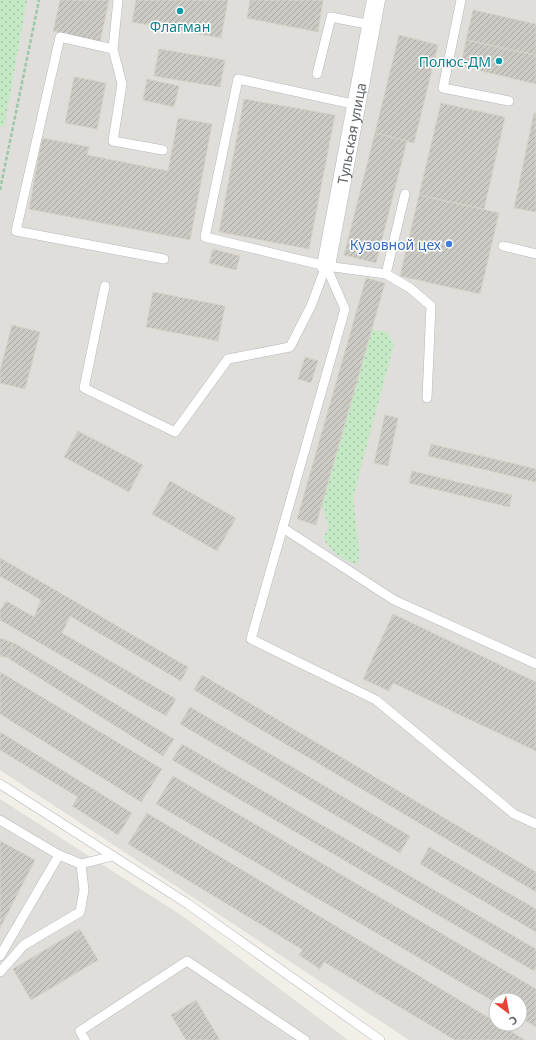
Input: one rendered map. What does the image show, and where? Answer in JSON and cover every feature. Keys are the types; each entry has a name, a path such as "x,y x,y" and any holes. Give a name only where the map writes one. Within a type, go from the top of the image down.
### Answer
{"street":[{"name":"Тульская улица","path":"326,266 376,0"}],"lane":[{"path":"118,0 113,49 122,84 113,141 163,150"},
{"path":"461,0 443,88 509,101"},
{"path":"317,74 331,17 371,25"},
{"path":"113,49 60,37 16,231 164,259"},
{"path":"356,105 238,79 205,237 326,266 386,274 410,288 431,306 427,398"},
{"path":"386,274 405,194"},
{"path":"503,246 536,254"},
{"path":"105,286 84,388 175,432 228,359 290,347 311,306 326,266"},
{"path":"326,266 345,309 251,639 376,700 514,814 536,824"},
{"path":"283,528 394,600 536,664"},
{"path":"0,784 188,904 380,1040"},
{"path":"0,820 59,855 81,864 113,856"},
{"path":"0,956 59,855"},
{"path":"0,972 24,945 80,912 84,890 81,864"},
{"path":"85,1040 80,1031 187,961 305,1040"}],"path":[{"path":"0,190 39,0"}],"shaded area":[{"path":"0,0 536,0 536,1040 409,1040 0,770"},
{"path":"0,799 184,917 348,1040 0,1040"}],"green space":[{"path":"0,0 27,0 4,127 0,126"},
{"path":"372,330 387,332 394,344 353,497 359,550 358,565 338,555 330,548 323,538 329,528 322,505"}],"building":[{"path":"60,0 109,0 100,42 53,31"},
{"name":"Флагман","path":"136,0 228,0 221,38 132,22"},
{"path":"250,0 323,0 318,32 247,18"},
{"name":"Полюс-ДМ","path":"473,10 536,24 536,55 466,40"},
{"path":"399,35 438,45 414,143 375,133"},
{"name":"Полюс-ДМ","path":"466,40 536,55 536,84 461,66"},
{"path":"159,49 225,60 220,87 154,76"},
{"path":"74,77 106,83 97,129 65,123"},
{"path":"147,79 179,86 174,107 143,100"},
{"path":"244,99 335,115 309,249 219,232"},
{"path":"441,103 505,117 484,209 419,195"},
{"path":"534,113 536,113 536,212 514,208"},
{"path":"178,118 212,124 190,240 29,209 42,138 89,147 87,155 168,171"},
{"path":"375,133 407,141 376,263 344,255"},
{"name":"Кузовной цех","path":"419,195 499,213 480,294 400,276"},
{"path":"213,249 240,256 236,270 209,263"},
{"path":"366,278 385,283 316,525 297,519"},
{"path":"153,292 225,306 218,341 146,327"},
{"path":"12,325 40,332 25,389 0,383 0,371"},
{"path":"305,357 318,361 311,383 298,379"},
{"path":"385,415 398,418 388,466 374,463"},
{"path":"78,431 143,465 129,492 64,457"},
{"path":"431,444 536,469 536,482 428,456"},
{"path":"412,471 512,495 509,507 409,483"},
{"path":"170,481 236,518 217,551 152,514"},
{"path":"0,558 188,667 181,681 70,616 62,633 176,699 166,716 0,620 0,611 6,601 34,617 41,600 0,576"},
{"path":"393,614 536,682 536,751 393,683 389,691 363,679"},
{"path":"0,638 14,643 8,658 0,656"},
{"path":"14,643 174,739 163,756 8,658"},
{"path":"0,672 162,769 141,802 0,714"},
{"path":"202,675 536,872 536,892 194,690"},
{"path":"190,707 410,836 400,853 180,724"},
{"path":"0,732 132,813 118,835 72,806 78,797 0,750"},
{"path":"182,744 536,949 536,968 534,971 172,760"},
{"path":"173,776 536,989 536,1027 528,1022 528,992 488,992 488,998 156,804"},
{"path":"147,813 488,1017 488,1032 512,1032 525,1040 455,1040 324,962 320,969 299,955 303,950 128,844"},
{"path":"0,841 35,860 0,928"},
{"path":"429,847 536,909 536,932 420,864"},
{"path":"80,929 98,960 31,1000 13,969"},
{"path":"196,1000 220,1040 186,1040 171,1015"}],"place":[{"name":"Флагман","path":"180,11"},
{"name":"Полюс-ДМ","path":"499,61"},
{"name":"Кузовной цех","path":"449,244"}]}
